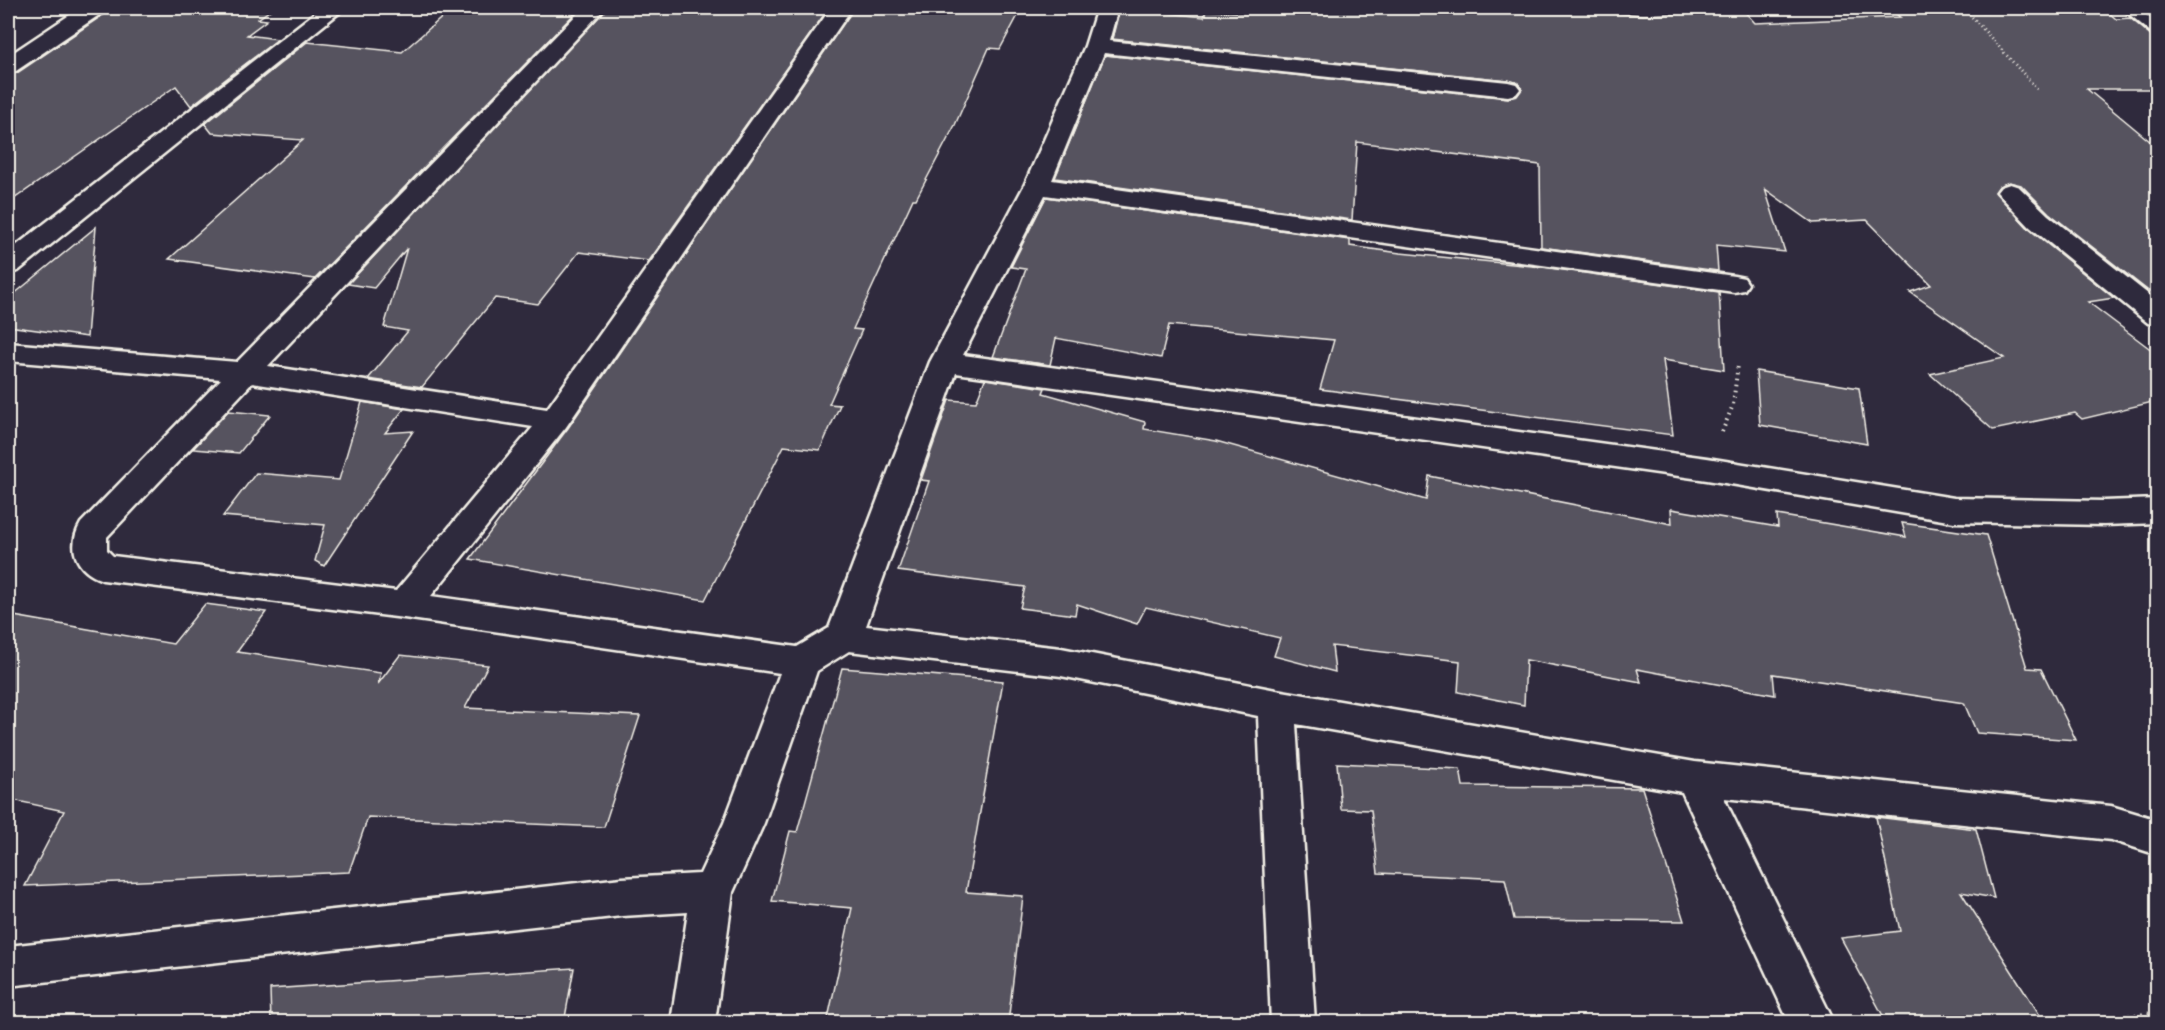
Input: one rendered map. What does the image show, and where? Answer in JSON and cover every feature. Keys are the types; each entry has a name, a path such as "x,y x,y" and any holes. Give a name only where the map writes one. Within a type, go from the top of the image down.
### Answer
{"street":[{"path":"8,66 94,8"},
{"path":"8,265 334,8"},
{"path":"594,8 93,531 88,542 89,552 94,559 103,567 113,570 404,605 802,662 844,637 1061,662 1276,705 1695,778 2111,823 2157,838"},
{"path":"404,605 555,420 841,8"},
{"path":"844,637 945,362 1037,186 1096,46 1108,8"},
{"path":"1096,46 1508,89"},
{"path":"1037,186 1734,284"},
{"path":"2010,192 2040,220 2157,317"},
{"path":"8,352 244,372 555,420"},
{"path":"945,362 1707,469 1954,510 2104,513 2157,511"},
{"path":"693,1023 712,892 744,823 802,662"},
{"path":"1276,705 1293,1023"},
{"path":"1695,778 1812,1023"},
{"path":"8,966 622,897 712,892"}],"lane":[{"path":"2129,8 2157,31"}],"path":[{"path":"1964,8 2038,90"},
{"path":"1707,469 1733,405 1738,364"},
{"path":"2096,1019 2157,1013"}],"building":[{"path":"107,8 273,8 258,19 267,20 247,35 278,39 191,106 176,86 8,203 8,75 17,73 103,15"},
{"path":"453,8 580,8 315,279 169,259 303,140 212,133 205,124 307,42 402,52"},
{"path":"607,8 829,8 649,261 579,252 538,304 495,298 422,387 368,379 408,331 384,327 407,248 374,288 348,284"},
{"path":"854,8 1022,8 1000,49 989,48 955,125 916,199 913,199 853,329 862,330 829,404 840,405 820,450 784,446 705,600 470,559 568,428"},
{"path":"1120,8 1204,17 1206,10 1246,13 1247,8 1574,8 1574,10 1643,15 1744,11 1755,23 1900,17 1896,14 2038,12 2036,10 2107,11 2116,19 2130,18 2152,36 2157,37 2157,89 2087,89 2157,147 2157,292 2151,293 2049,213 2021,185 2009,182 1999,186 1995,192 2029,229 2114,298 2088,302 2157,354 2157,401 2082,419 2075,413 1993,430 1930,374 2004,358 1910,292 1931,285 1867,220 1813,223 1765,189 1785,252 1716,245 1718,271 1541,247 1540,165 1357,142 1352,220 1055,178 1105,55 1508,98 1517,96 1522,89 1518,83 1508,80 1112,39"},
{"path":"1046,197 1350,240 1350,246 1542,267 1719,292 1724,370 1663,360 1673,435 1320,389 1334,340 1169,325 1161,358 1056,338 1050,365 993,357 1026,269 1011,267"},
{"path":"96,227 87,337 8,326 8,299"},
{"path":"1756,371 1859,388 1867,444 1760,425"},
{"path":"985,379 1045,388 1043,393 1145,422 1144,429 1216,441 1426,500 1429,476 1672,524 1671,509 1778,527 1777,515 1906,537 1902,523 1986,535 2027,668 2041,669 2076,740 1977,733 1964,703 1773,674 1775,695 1637,669 1641,682 1526,660 1524,705 1458,692 1460,661 1332,646 1335,672 1274,656 1280,638 1146,607 1137,624 1077,604 1075,615 1020,608 1025,587 898,571 929,481 921,480 949,400 976,402"},
{"path":"362,402 404,409 385,433 413,431 324,566 315,561 325,525 223,516 256,473 339,480"},
{"path":"228,411 270,415 239,453 193,449"},
{"path":"205,604 266,612 237,652 381,673 378,684 400,655 488,665 465,708 640,716 604,827 368,817 349,872 25,886 64,811 8,799 8,615 173,644"},
{"path":"842,668 1003,681 966,892 1023,896 1008,1023 827,1023 852,908 772,901 790,831 797,832"},
{"path":"1337,763 1460,769 1463,786 1642,788 1684,921 1514,919 1505,879 1378,873 1371,810 1341,809"},
{"path":"1876,817 1976,829 1994,898 1961,892 2045,1023 1887,1023 1841,938 1900,931"},
{"path":"574,968 564,1023 271,1023 270,989"}]}
